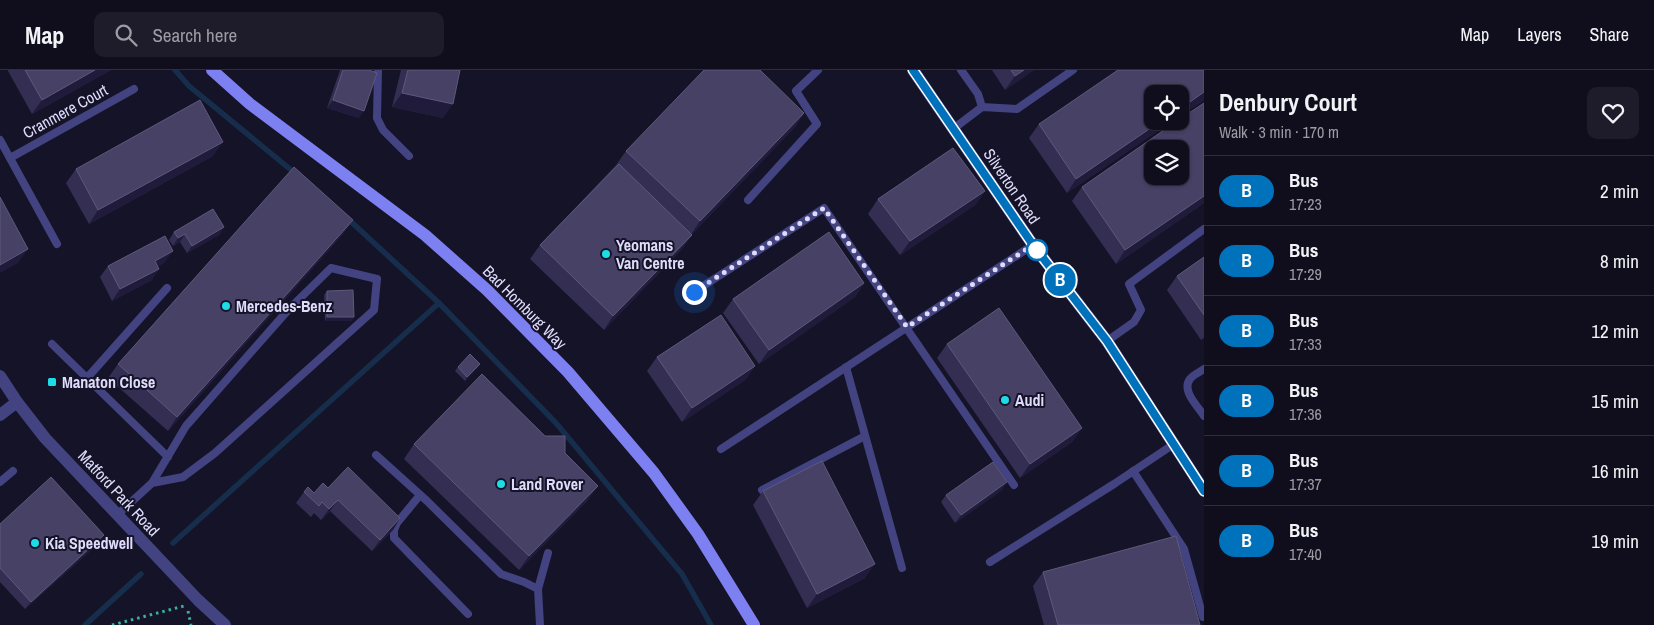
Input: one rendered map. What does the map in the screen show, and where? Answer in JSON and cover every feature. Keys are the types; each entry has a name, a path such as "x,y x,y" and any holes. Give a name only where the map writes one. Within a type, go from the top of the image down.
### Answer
{"main road":[{"name":"Bad Homburg Way","path":"212,70 257,109 425,235 487,290 568,372 660,481 698,534 754,625"}],"street":[{"name":"Silverton Road","path":"914,70 1033,245 1107,341 1204,491"},
{"name":"Matford Park Road","path":"0,376 17,402 45,438 198,600 225,625"},
{"path":"0,414 17,402"}],"lane":[{"path":"378,70 377,118 383,130 409,156"},
{"path":"748,200 817,124 796,91 818,70"},
{"path":"960,70 978,94 982,107"},
{"path":"953,129 982,107 1016,109 1073,70"},
{"name":"Cranmere Court","path":"10,158 134,89"},
{"name":"Cranmere Court","path":"0,140 57,244"},
{"path":"694,292 824,208 1014,485"},
{"path":"1107,341 1134,322 1141,310 1129,284 1204,229"},
{"path":"721,449 1033,245"},
{"path":"118,515 152,483 186,426 289,309 331,268 377,278 374,310 215,453 184,477 152,483"},
{"path":"86,378 167,288"},
{"path":"52,344 168,457"},
{"path":"846,367 902,568"},
{"path":"1204,369 1191,378 1187,387 1188,393 1204,416"},
{"path":"762,490 865,436"},
{"path":"990,562 1174,444"},
{"path":"376,455 501,574 524,582 538,590"},
{"path":"0,482 12,471"},
{"path":"1133,471 1184,550 1204,617"},
{"path":"420,495 397,523 394,530 394,538 468,614"},
{"path":"540,625 538,590 548,553"}],"path":[{"path":"112,625 198,600"}],"building":[{"path":"25,70 95,70 42,100"},
{"path":"343,70 369,70 377,73 364,111 333,100"},
{"path":"408,70 460,70 453,104 402,93"},
{"path":"704,70 760,70 804,113 700,221 626,151"},
{"path":"1011,70 1024,70 1015,76"},
{"path":"1118,70 1204,70 1204,92 1189,103 1189,85 1144,85 1144,130 1148,130 1076,179 1039,124"},
{"path":"200,100 223,142 98,210 76,169"},
{"path":"1204,103 1204,196 1125,250 1082,187 1144,144 1144,185 1189,185 1189,140 1150,140 1164,130 1189,130 1189,113"},
{"path":"953,148 985,191 910,241 878,199"},
{"name":"Yeomans Van Centre","path":"619,164 692,235 613,316 540,245"},
{"name":"Mercedes-Benz","path":"294,167 353,220 177,417 118,364"},
{"path":"0,197 28,249 0,265"},
{"path":"213,209 224,227 192,246 185,234 178,238 174,232"},
{"path":"829,232 864,283 769,350 733,299"},
{"path":"165,236 173,251 155,261 159,269 120,289 108,266"},
{"path":"1204,257 1204,315 1177,276"},
{"path":"353,290 354,317 327,317 327,291"},
{"name":"Audi","path":"999,308 1082,428 1030,464 947,344"},
{"path":"721,315 755,366 692,408 657,357"},
{"path":"470,354 480,364 467,377 458,367"},
{"name":"Land Rover","path":"482,374 545,436 565,436 565,453 598,486 529,556 414,444"},
{"path":"822,461 875,564 817,594 763,491"},
{"path":"993,462 1007,482 961,515 946,495"},
{"path":"348,467 400,518 380,540 338,500 329,509 322,502 319,506 304,492 308,487 314,493 323,483 328,488"},
{"path":"51,477 104,535 31,602 0,568 0,524"},
{"path":"1176,536 1200,625 1058,625 1043,572"}],"waterway":[{"path":"175,70 189,86 296,174"},
{"path":"347,218 439,303"},
{"path":"173,543 439,303 556,423 682,574 711,625"},
{"path":"85,625 141,574"}],"bus line":[{"name":"B","path":"913,70 1033,245 1107,341 1204,491"}],"place":[{"name":"Yeomans Van Centre","path":"606,254"},
{"name":"Mercedes-Benz","path":"226,306"},
{"name":"Manaton Close","path":"52,382"},
{"name":"Audi","path":"1005,400"},
{"name":"Land Rover","path":"501,484"},
{"name":"Kia Speedwell","path":"35,543"}],"route":[{"path":"694,292 824,208 907,327 1033,245 1037,250"}]}
